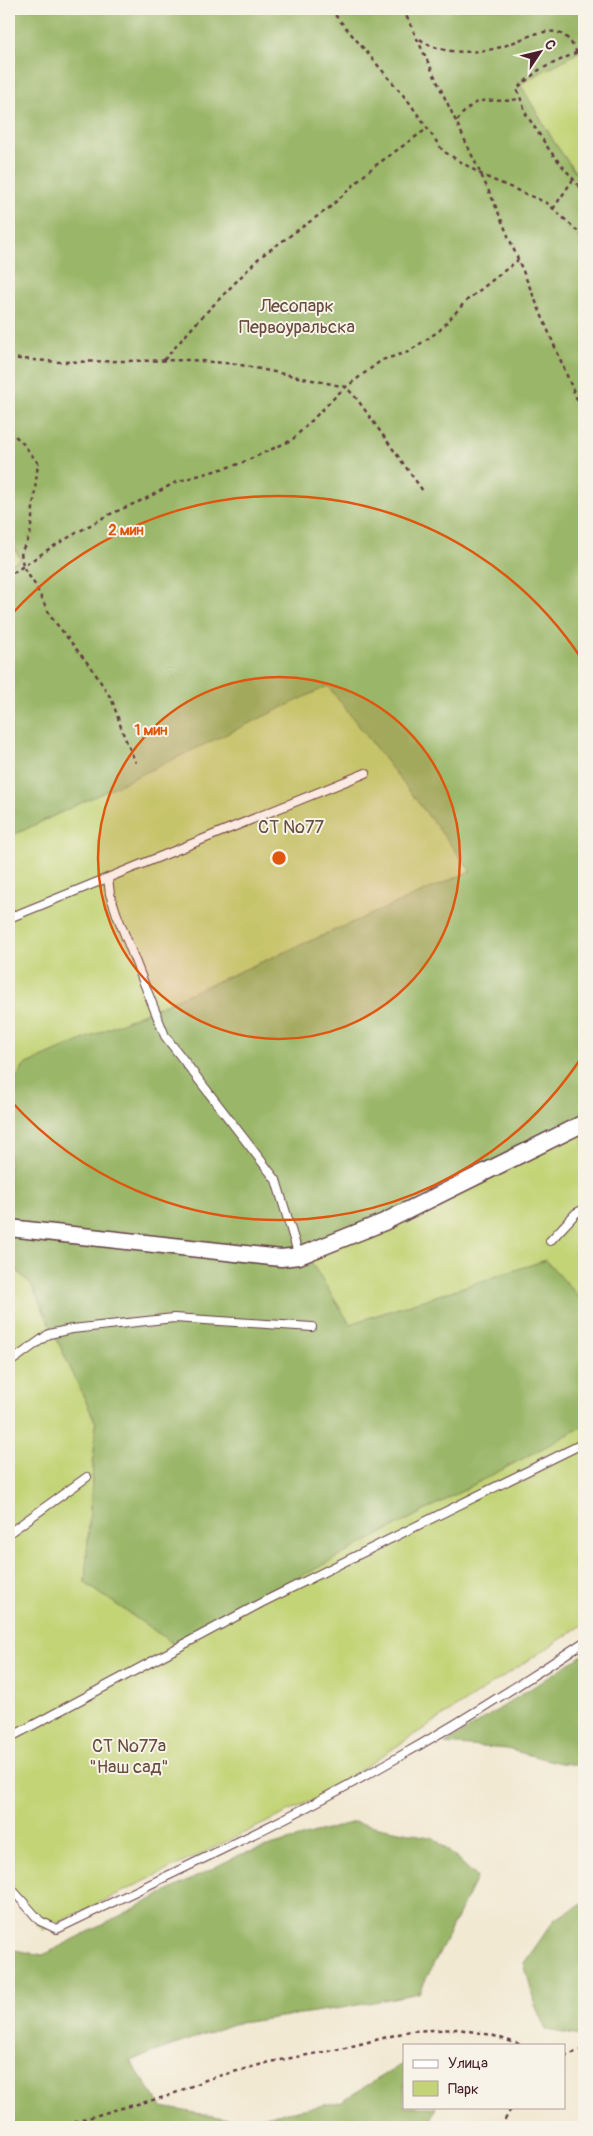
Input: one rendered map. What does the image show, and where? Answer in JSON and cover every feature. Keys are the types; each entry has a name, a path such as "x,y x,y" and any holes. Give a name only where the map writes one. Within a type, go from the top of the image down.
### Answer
{"street":[{"path":"9,1228 281,1258 299,1256 384,1222 584,1123"}],"lane":[{"path":"9,918 366,773"},
{"path":"108,878 117,915 165,1036 276,1180 299,1256"},
{"path":"550,1241 576,1213 584,1209"},
{"path":"9,1363 48,1334 81,1328 174,1318 312,1327"},
{"path":"9,1738 261,1603 584,1444"},
{"path":"9,1532 87,1477"},
{"path":"9,1886 40,1921 57,1928 291,1815 388,1763 510,1692 584,1642"}],"path":[{"path":"330,9 409,102 443,151 481,174 547,203 584,237"},
{"path":"403,9 481,174 584,416"},
{"path":"417,37 429,46 442,50 480,51 501,47 548,31 563,34 577,53"},
{"path":"584,49 539,70 517,88 526,114 550,150 584,192"},
{"path":"457,121 463,113 477,102 494,100 508,102 521,98"},
{"path":"164,361 199,320 260,257 329,208 372,168 428,128"},
{"path":"553,209 574,178"},
{"path":"9,580 13,573 52,547 106,516 147,498 176,482 239,464 292,440 346,387 382,360 408,352 439,331 466,301 518,260"},
{"path":"9,358 59,362 190,360 236,364 346,387 357,399 423,491"},
{"path":"9,431 21,441 38,463 30,536 21,552 23,567 51,617 93,670 112,700 124,736 136,763"},
{"path":"59,2127 168,2096 208,2079 270,2062 345,2048 410,2031 459,2029 492,2034 519,2044"},
{"path":"566,2055 584,2049"},
{"path":"501,2127 511,2108"}],"green space":[{"name":"Лесопарк Первоуральска","path":"9,9 584,9 584,49 520,84 554,142 584,185 584,1128 305,1253 350,1324 546,1260 584,1303 584,1426 174,1644 85,1583 96,1423 32,1286 9,1262 9,1089 25,1065 471,871 328,686 9,837 9,565 21,559 9,539"},
{"path":"584,49 584,185 554,142 520,84"},
{"path":"9,539 21,560 9,565"},
{"name":"СТ №77","path":"328,685 471,871 25,1065 9,1089 9,837"},
{"path":"584,1128 584,1303 546,1260 350,1324 305,1253"},
{"name":"СТ №77а \"Наш сад\"","path":"9,1262 32,1286 96,1423 85,1583 174,1644 584,1426 584,1624 319,1797 43,1930 9,1894"},
{"path":"584,1654 584,1765 560,1763 507,1749 445,1744"},
{"path":"354,1822 434,1838 477,1877 419,1993 348,2007 233,2024 130,2061 162,2107 241,2121 340,2102 403,2064 403,2108 436,2108 429,2127 9,2127 9,1949 43,1955 239,1855"},
{"path":"584,1903 584,2034 581,2036 546,2030 535,2005 524,1963 555,1919"}]}
